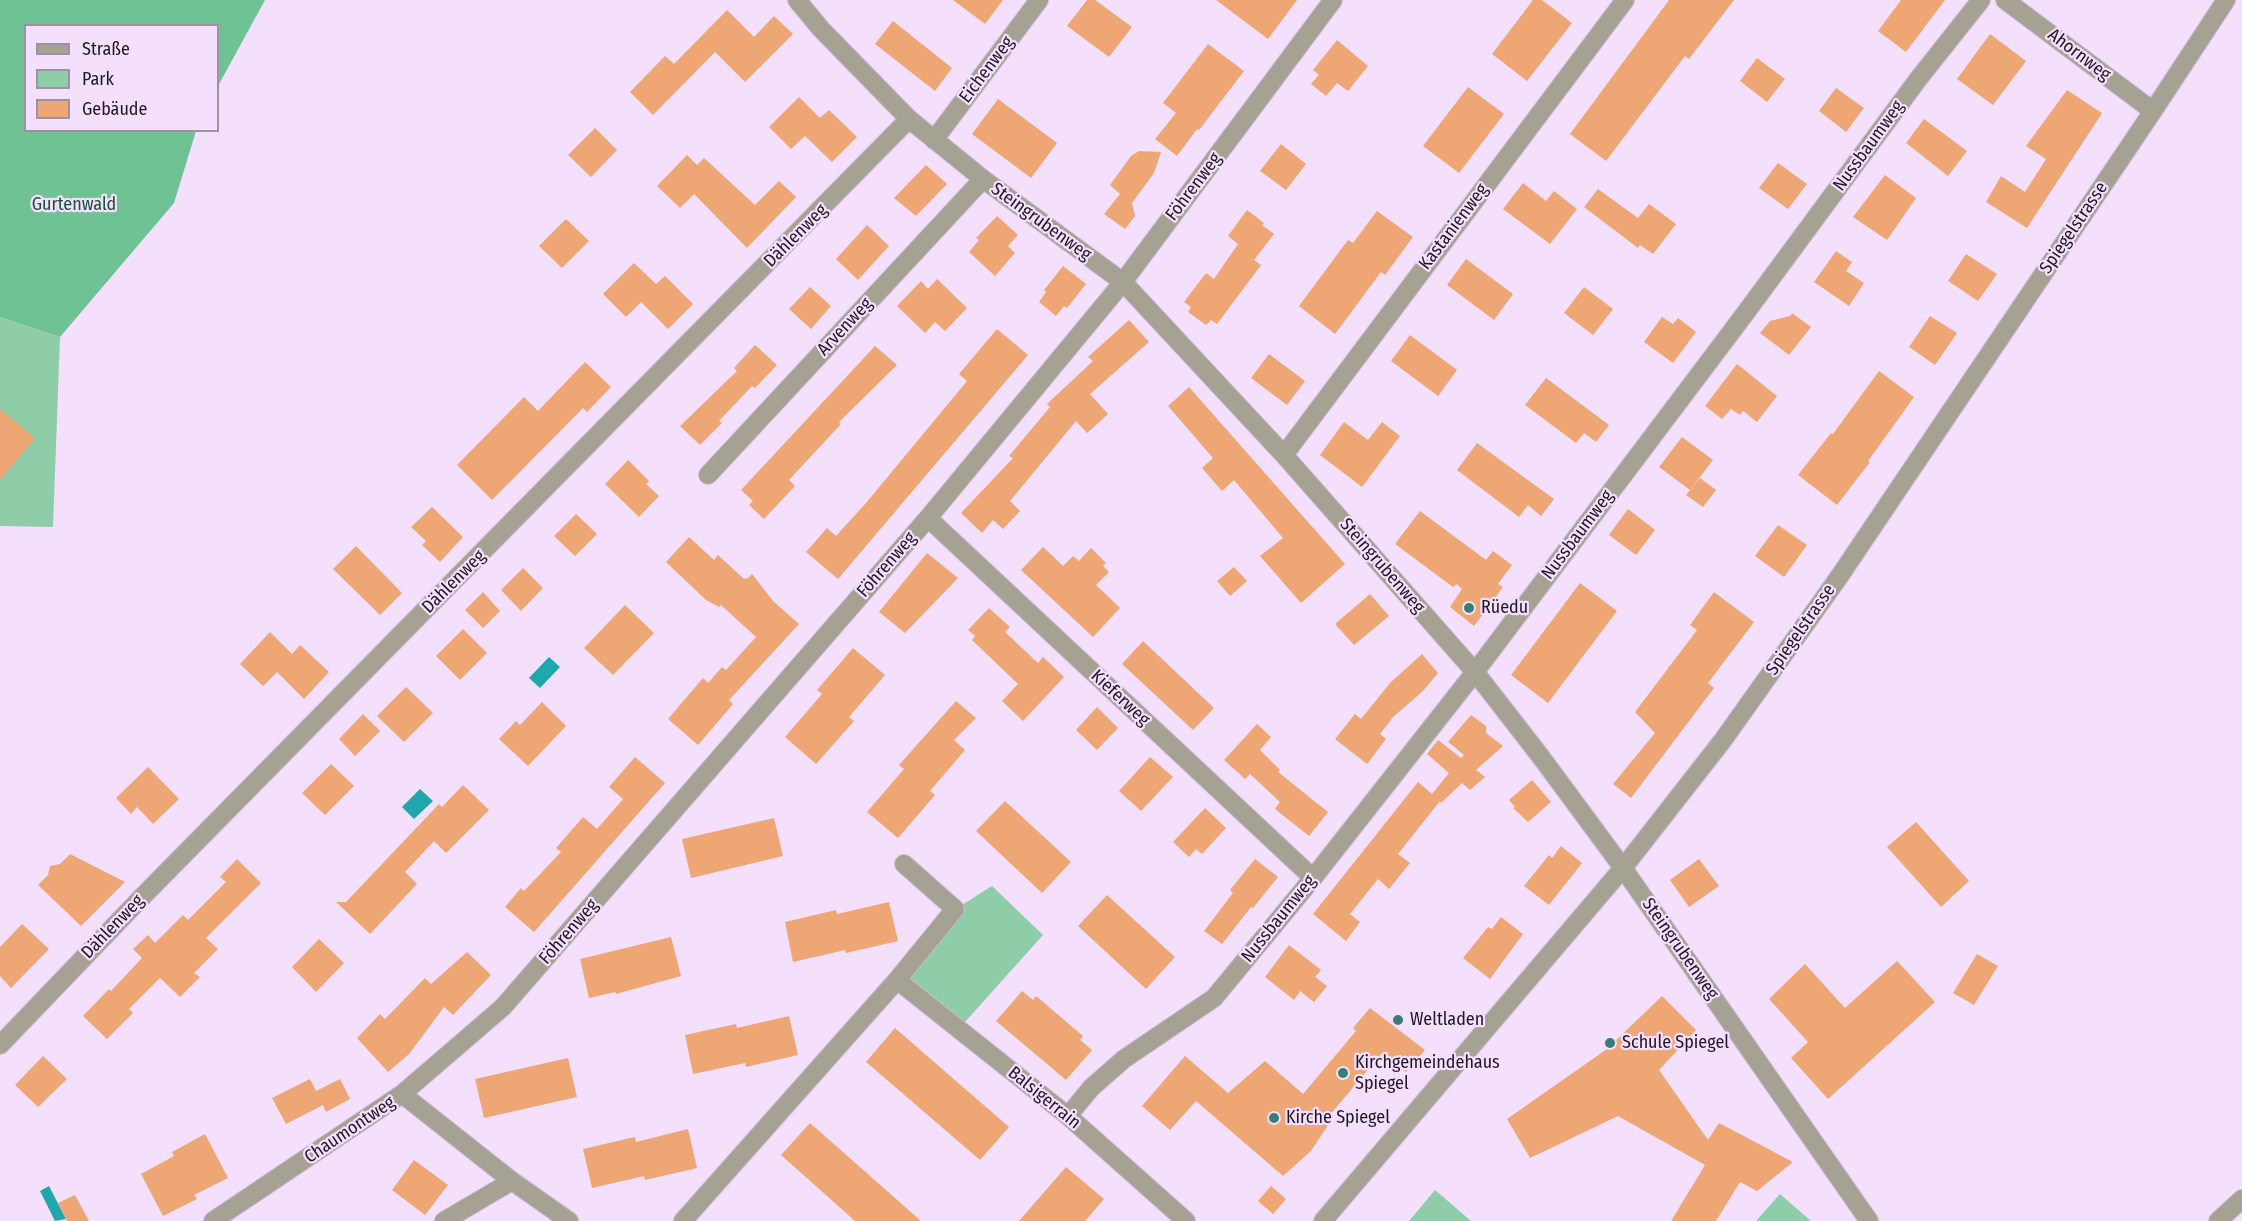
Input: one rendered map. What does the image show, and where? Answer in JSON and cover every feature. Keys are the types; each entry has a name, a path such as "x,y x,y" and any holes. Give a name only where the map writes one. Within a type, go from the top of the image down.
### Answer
{"street":[{"name":"Steingrubenweg","path":"796,0 909,120 983,179 1123,282 1284,454 1475,672 1623,868 1869,1221"},
{"name":"Eichenweg","path":"934,140 1039,0"},
{"name":"Föhrenweg","path":"402,1094 503,1007 928,518 1123,282 1333,0"},
{"name":"Kastanienweg","path":"1284,454 1624,0"},
{"name":"Nussbaumweg","path":"1068,1116 1090,1088 1124,1059 1214,998 1313,878 1475,672 1919,78 1981,0"},
{"name":"Ahornweg","path":"2005,0 2153,111"},
{"name":"Spiegelstrasse","path":"1323,1221 1623,868 1723,740 1826,594 2226,0"},
{"name":"Dählenweg","path":"0,1045 141,898 909,120"},
{"name":"Arvenweg","path":"708,475 983,179"},
{"name":"Kieferweg","path":"928,518 1313,878"},
{"path":"683,1221 897,980 955,909 904,864"},
{"name":"Balsigerrain","path":"897,980 1068,1116 1186,1221"},
{"name":"Chaumontweg","path":"213,1221 402,1094 512,1180 569,1221"},
{"path":"444,1221 512,1180"},
{"path":"2218,1221 2242,1199"}],"green space":[{"name":"Gurtenwald","path":"0,0 265,0 219,84 219,24 24,24 24,132 196,132 174,203 60,337 0,317"},
{"path":"0,317 60,337 53,527 0,526"},
{"path":"992,886 1043,935 956,1032 897,979 954,910"},
{"path":"1435,1190 1471,1221 1409,1221"},
{"path":"1780,1194 1811,1221 1756,1221"}],"shaded area":[{"path":"549,657 560,667 540,688 529,678"},
{"path":"420,789 433,801 414,819 402,807"},
{"path":"49,1186 66,1219 55,1221 40,1191"}],"building":[{"path":"953,0 1003,0 985,24"},
{"path":"1087,0 1095,0 1132,27 1109,57 1067,26"},
{"path":"1216,0 1297,0 1268,39"},
{"path":"1533,0 1542,0 1572,23 1527,81 1492,54"},
{"path":"1669,0 1734,0 1689,59 1685,56 1606,161 1570,134"},
{"path":"1901,0 1945,0 1906,52 1878,31"},
{"path":"727,10 754,37 774,16 793,34 745,82 715,52 653,115 630,92 665,56 674,64"},
{"path":"893,21 952,68 935,91 875,44"},
{"path":"1990,34 2026,61 1993,105 1957,79"},
{"path":"1337,40 1368,66 1348,91 1337,83 1326,96 1311,84 1319,75 1313,70"},
{"path":"1208,44 1244,71 1177,156 1155,139 1176,113 1163,103"},
{"path":"1757,58 1785,79 1767,102 1740,81"},
{"path":"1468,87 1504,114 1459,173 1423,146"},
{"path":"1836,88 1864,108 1846,132 1819,111"},
{"path":"2067,90 2102,113 2027,228 1986,202 2001,176 2025,192 2046,159 2026,146"},
{"path":"799,97 820,118 829,110 857,137 832,162 805,136 791,149 769,127"},
{"path":"998,99 1057,143 1031,178 972,134"},
{"path":"1924,119 1967,151 1948,176 1906,143"},
{"path":"595,128 617,150 591,177 568,155"},
{"path":"1281,144 1306,164 1286,190 1260,171"},
{"path":"1139,151 1161,152 1154,173 1132,203 1135,216 1125,229 1104,214 1120,194 1110,185 1131,156"},
{"path":"687,155 697,165 704,158 755,205 779,181 796,197 747,248 694,194 680,208 657,186"},
{"path":"1778,163 1807,184 1788,209 1759,188"},
{"path":"926,165 947,184 916,216 894,198"},
{"path":"1885,175 1916,198 1887,240 1853,217"},
{"path":"1523,183 1546,201 1554,191 1577,209 1550,244 1503,209"},
{"path":"1598,189 1638,218 1649,204 1676,224 1653,254 1640,245 1638,248 1584,207"},
{"path":"1247,210 1274,234 1254,260 1261,265 1217,324 1211,320 1206,325 1188,312 1191,307 1184,302 1206,273 1214,279 1238,244 1228,236"},
{"path":"1377,211 1413,237 1385,275 1381,272 1335,334 1299,306 1348,240 1353,243"},
{"path":"997,216 1018,235 1008,246 1015,253 995,276 969,252 979,240 976,238"},
{"path":"566,219 589,241 562,268 539,246"},
{"path":"867,225 889,246 858,280 836,259"},
{"path":"1836,251 1852,262 1846,271 1864,283 1849,306 1814,282"},
{"path":"1966,254 1997,274 1978,301 1948,281"},
{"path":"1466,259 1513,294 1494,320 1447,285"},
{"path":"634,263 656,284 665,276 693,304 668,329 641,302 626,317 603,294"},
{"path":"1063,266 1086,284 1067,308 1064,306 1056,316 1039,302 1046,292 1044,290"},
{"path":"937,279 967,308 945,331 935,322 925,333 897,306 921,281 928,289"},
{"path":"810,287 831,306 811,329 789,309"},
{"path":"1584,287 1613,309 1593,335 1564,313"},
{"path":"1792,313 1811,327 1789,355 1760,333 1770,321 1790,316"},
{"path":"1930,316 1957,333 1935,365 1909,347"},
{"path":"1662,317 1673,324 1678,318 1696,332 1673,363 1644,342"},
{"path":"1129,320 1149,342 1090,394 1108,414 1087,433 1076,421 1010,501 1020,511 1003,529 993,520 982,533 961,513 1013,458 1009,456 1050,407 1047,404 1093,361 1088,357"},
{"path":"997,329 1028,355 838,579 806,552 827,528 836,536 866,503 967,381 959,374"},
{"path":"1410,335 1457,370 1438,396 1391,361"},
{"path":"755,345 777,365 755,388 752,386 719,421 722,423 700,445 680,426 737,371 734,368"},
{"path":"875,346 897,365 839,422 841,424 789,480 795,486 764,519 749,505 753,501 741,490"},
{"path":"1269,354 1305,381 1287,405 1251,378"},
{"path":"585,362 611,387 587,412 583,408 492,500 457,465 524,397 538,411"},
{"path":"1737,364 1777,396 1757,422 1743,411 1740,415 1731,409 1722,419 1705,406"},
{"path":"1879,371 1914,397 1868,461 1870,462 1837,505 1798,475 1831,433 1833,434"},
{"path":"1546,378 1609,425 1596,442 1584,433 1576,443 1525,405"},
{"path":"1189,387 1345,564 1301,603 1260,556 1283,538 1234,480 1222,491 1202,468 1213,458 1168,406"},
{"path":"0,409 35,438 0,480"},
{"path":"1344,422 1368,440 1382,422 1400,436 1362,487 1320,455"},
{"path":"1682,437 1713,460 1690,490 1659,467"},
{"path":"1477,443 1554,499 1541,516 1528,505 1519,517 1457,470"},
{"path":"628,460 649,481 646,484 659,496 639,517 605,484"},
{"path":"1700,478 1716,490 1703,507 1686,495"},
{"path":"432,507 463,537 440,562 422,545 426,541 411,527"},
{"path":"1628,509 1655,530 1636,555 1609,535"},
{"path":"1420,511 1486,560 1493,551 1512,565 1498,584 1503,587 1474,626 1450,607 1462,589 1457,584 1453,587 1395,544"},
{"path":"576,514 597,534 575,556 554,536"},
{"path":"1778,525 1807,545 1784,577 1755,556"},
{"path":"689,537 714,560 718,555 744,579 752,574 773,601 799,624 729,700 733,704 698,745 668,719 703,678 708,683 722,667 726,670 756,637 721,605 719,607 706,600 666,562"},
{"path":"356,546 402,593 380,615 333,569"},
{"path":"1043,547 1063,566 1073,556 1079,561 1091,548 1106,563 1103,566 1109,572 1096,585 1120,608 1093,637 1021,570"},
{"path":"927,553 958,578 905,633 879,612"},
{"path":"1234,567 1247,581 1230,596 1217,581"},
{"path":"523,568 543,588 521,611 501,590"},
{"path":"1580,583 1617,611 1548,703 1511,675"},
{"path":"483,592 500,611 483,628 465,610"},
{"path":"1714,592 1754,622 1708,683 1714,688 1631,798 1613,784 1655,733 1635,712 1697,630 1690,625"},
{"path":"1370,594 1389,616 1354,645 1335,624"},
{"path":"625,605 654,633 613,675 584,648"},
{"path":"989,608 1010,627 1005,632 1038,663 1043,657 1064,677 1023,721 1002,701 1018,684 972,640 975,636 968,630"},
{"path":"463,629 487,653 460,680 436,656"},
{"path":"270,632 292,654 300,645 329,672 304,699 277,672 263,686 240,664"},
{"path":"1143,641 1214,708 1193,730 1122,664"},
{"path":"853,648 885,675 849,717 854,721 816,764 785,737 822,694 817,690"},
{"path":"1422,654 1438,673 1423,691 1393,717 1380,734 1386,739 1367,764 1335,739 1355,714 1361,719 1390,683"},
{"path":"406,687 433,713 404,742 377,716"},
{"path":"956,701 976,718 954,740 965,750 930,791 935,795 898,838 867,812 904,769 899,765"},
{"path":"542,702 566,726 528,766 499,739 516,721 520,725"},
{"path":"1097,707 1118,728 1097,750 1076,730"},
{"path":"363,714 380,731 355,756 339,739"},
{"path":"1471,715 1486,726 1486,733 1503,746 1476,770 1485,777 1470,790 1462,783 1441,803 1440,801 1398,854 1410,863 1389,889 1378,879 1350,914 1360,922 1346,941 1313,914 1418,782 1432,794 1449,773 1427,754 1438,740 1461,758 1464,755 1448,742"},
{"path":"1257,724 1271,737 1260,750 1280,770 1278,772 1328,812 1309,836 1275,809 1280,802 1250,774 1245,779 1224,760"},
{"path":"635,757 665,783 534,932 505,907 521,888 524,891 561,852 556,848 583,817 597,829 623,799 609,787"},
{"path":"1150,757 1173,777 1141,811 1119,791"},
{"path":"331,764 354,786 325,815 302,793"},
{"path":"148,767 179,799 153,824 137,807 131,814 116,798"},
{"path":"1532,780 1551,802 1528,822 1513,808 1515,807 1509,800"},
{"path":"463,785 489,810 446,853 434,841 405,872 417,884 370,934 336,902 346,902 439,804 442,807"},
{"path":"1005,801 1071,862 1042,893 976,831"},
{"path":"1205,808 1226,828 1202,854 1196,849 1189,857 1173,842"},
{"path":"774,818 783,856 691,878 682,839"},
{"path":"1916,822 1969,881 1941,907 1887,847"},
{"path":"1561,846 1582,863 1549,905 1524,886 1549,855 1552,858"},
{"path":"70,854 125,882 81,926 38,885 48,875 50,866 60,864"},
{"path":"237,859 261,883 206,938 218,949 194,973 200,977 180,997 160,978 129,1009 133,1013 107,1039 83,1016 109,989 111,991 142,958 133,949 148,935 155,943 183,915 188,920 226,882 220,877"},
{"path":"1255,859 1278,877 1222,944 1204,931 1233,893 1230,890"},
{"path":"1699,859 1719,886 1689,907 1670,880"},
{"path":"1107,895 1175,957 1146,989 1078,926"},
{"path":"889,902 898,941 793,962 785,922 836,910 837,914"},
{"path":"1501,917 1523,934 1490,979 1463,958 1488,927 1492,929"},
{"path":"22,924 49,949 11,988 0,976 0,947"},
{"path":"671,937 681,976 616,994 615,992 589,998 580,959"},
{"path":"319,939 344,963 316,992 292,967"},
{"path":"1289,945 1321,970 1315,977 1327,986 1314,1002 1300,991 1294,1000 1265,977"},
{"path":"467,952 491,975 453,1015 444,1007 409,1054 388,1072 357,1038 380,1014 385,1019 425,978 431,984"},
{"path":"1977,954 1998,966 1974,1005 1953,993"},
{"path":"1897,961 1935,1002 1828,1099 1791,1058 1808,1042 1769,999 1805,964 1845,1008"},
{"path":"1022,991 1033,1000 1036,996 1083,1036 1080,1040 1092,1050 1066,1080 996,1021"},
{"path":"1662,996 1696,1030 1659,1070 1708,1140 1719,1123 1793,1162 1757,1191 1740,1182 1716,1221 1671,1221 1705,1165 1618,1116 1530,1158 1507,1119 1607,1049"},
{"path":"1370,1008 1425,1050 1406,1072 1382,1053 1329,1116 1332,1119 1311,1151 1283,1176 1196,1101 1170,1130 1142,1106 1185,1056 1228,1093 1265,1061 1303,1094 1356,1031 1353,1028"},
{"path":"789,1016 798,1055 746,1067 745,1063 693,1074 685,1035 736,1024 737,1028"},
{"path":"895,1028 1009,1127 980,1160 866,1062"},
{"path":"43,1056 67,1079 38,1107 15,1085"},
{"path":"568,1058 577,1097 484,1118 475,1079"},
{"path":"310,1079 316,1091 340,1079 350,1099 326,1112 323,1105 286,1124 272,1098"},
{"path":"810,1123 921,1221 855,1221 781,1155"},
{"path":"688,1129 697,1168 645,1180 644,1176 592,1188 583,1149 635,1137 636,1142"},
{"path":"205,1134 228,1178 194,1195 197,1199 163,1216 141,1174 174,1156 172,1152"},
{"path":"414,1160 448,1185 425,1215 392,1190"},
{"path":"1066,1167 1104,1199 1085,1221 1019,1221"},
{"path":"1271,1186 1286,1199 1273,1214 1258,1201"},
{"path":"75,1195 89,1221 67,1221 58,1203"}],"place":[{"name":"Rüedu","path":"1469,608"},
{"name":"Weltladen","path":"1398,1020"},
{"name":"Schule Spiegel","path":"1610,1043"},
{"name":"Kirchgemeindehaus Spiegel","path":"1343,1073"},
{"name":"Kirche Spiegel","path":"1274,1118"}]}
